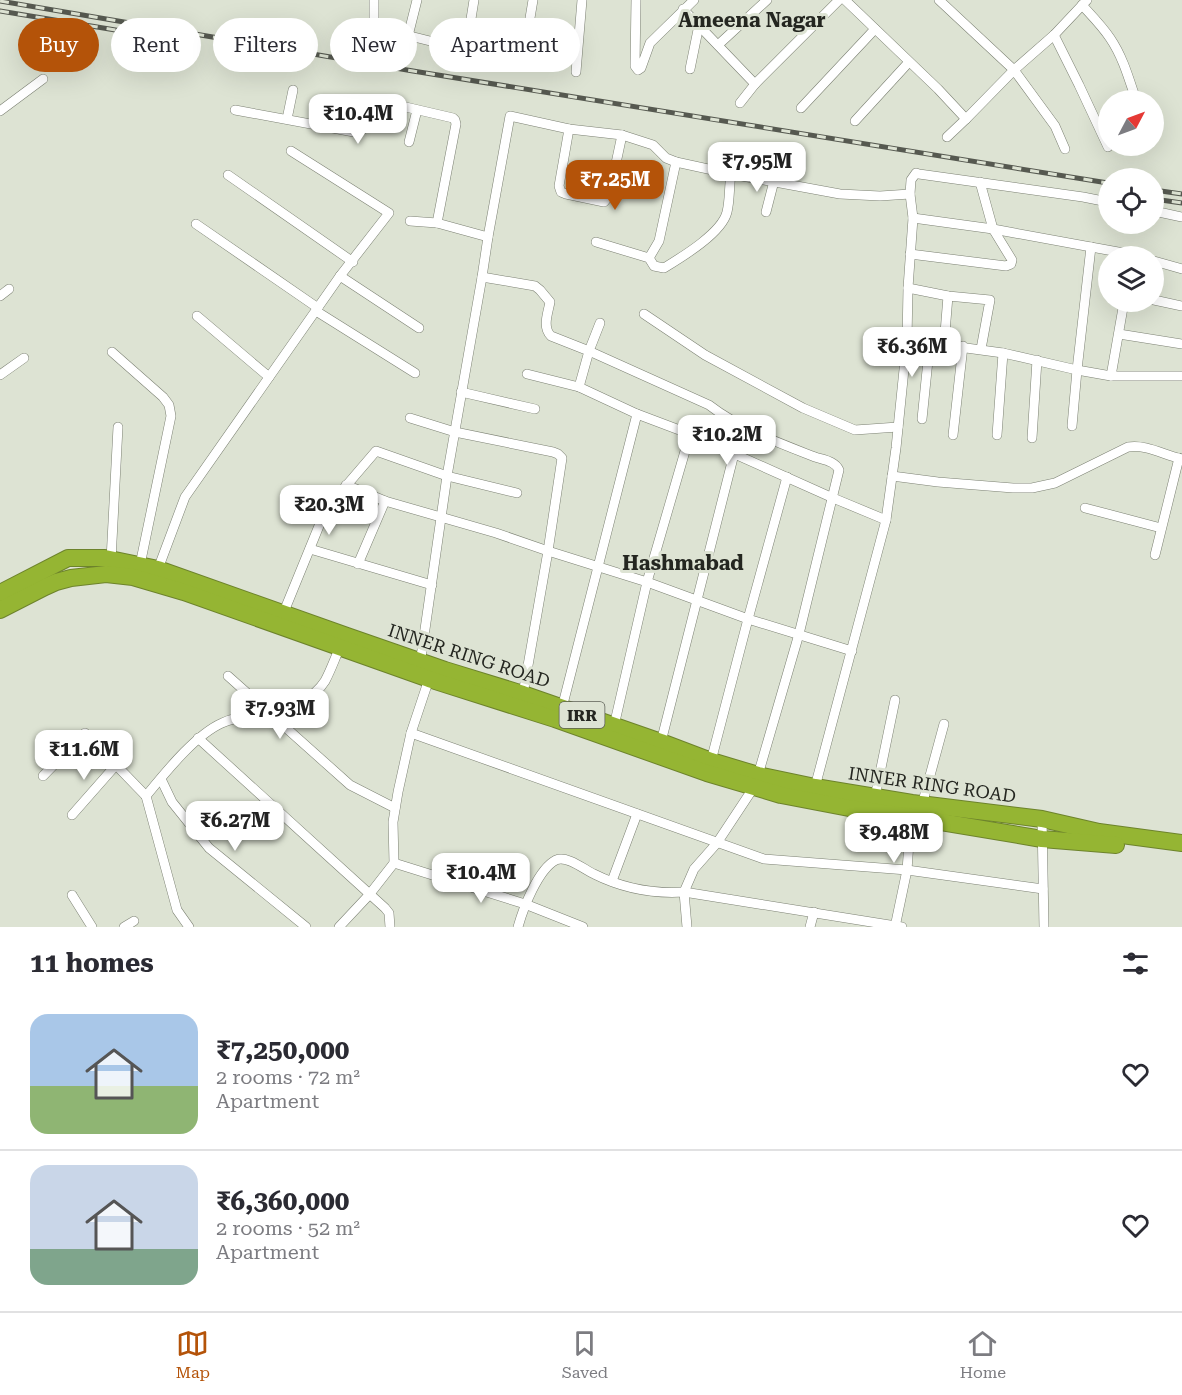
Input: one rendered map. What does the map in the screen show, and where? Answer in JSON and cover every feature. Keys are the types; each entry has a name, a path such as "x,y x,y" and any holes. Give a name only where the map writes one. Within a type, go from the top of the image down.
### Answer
{"highway":[{"name":"INNER RING ROAD","path":"1,589 68,558 111,560 140,565 158,569 283,614 422,672 523,694 661,742 711,761 781,795 849,808 915,808 1042,819 1099,832 1182,843"},
{"name":"INNER RING ROAD","path":"0,610 56,582 71,578 98,575 133,577 184,592 340,647 422,672 707,773 875,797 1042,838 1182,853"}],"street":[{"path":"374,18 375,0"},
{"path":"412,18 417,0"},
{"path":"471,18 474,0"},
{"path":"530,18 533,0"},
{"path":"580,24 582,0"},
{"path":"636,0 634,66 638,70 641,68 650,43 694,0"},
{"path":"717,45 767,0"},
{"path":"740,103 755,84 839,0"},
{"path":"845,0 966,119"},
{"path":"939,0 1014,70 1055,126 1065,149"},
{"path":"947,137 1014,70 1054,36 1085,3 1111,40 1133,90"},
{"path":"683,9 755,84"},
{"path":"690,69 699,25"},
{"path":"801,108 875,29"},
{"path":"1054,36 1098,126"},
{"path":"855,121 909,62"},
{"path":"0,111 43,79"},
{"path":"287,119 293,90"},
{"path":"329,127 335,99"},
{"path":"236,110 354,132 361,132 365,129 371,108 375,102 380,101 453,118 455,128 437,223"},
{"path":"409,142 417,110"},
{"path":"339,927 369,896 394,863 395,808 422,672 447,476 510,116 568,129 622,135 653,145 666,158 676,162 731,174 840,194 880,196 910,194"},
{"path":"568,129 559,186 561,192 604,202 609,196 622,135"},
{"path":"158,569 185,497 340,276 389,213 291,151"},
{"path":"649,258 660,241 676,162"},
{"path":"815,788 886,519 907,340 913,218 911,180 916,173 1098,200"},
{"path":"596,242 649,258 654,266 664,268 693,250 724,220 727,213 731,174"},
{"path":"228,175 352,262"},
{"path":"766,212 774,181"},
{"path":"910,254 1006,266 1011,264 1011,260 993,229 981,182"},
{"path":"1164,213 1182,217"},
{"path":"913,218 993,229 1098,248"},
{"path":"410,221 437,223 488,237"},
{"path":"196,224 415,374"},
{"path":"1072,426 1091,247"},
{"path":"1164,264 1182,269"},
{"path":"340,276 419,328"},
{"path":"482,277 535,286 550,303 546,327 547,333 551,336 709,405 740,426 833,463 839,470 799,634 756,781 717,843 694,869 684,892 687,927"},
{"path":"908,288 948,296 990,300 981,349"},
{"path":"0,296 9,289"},
{"path":"944,345 948,296"},
{"path":"1164,302 1182,306"},
{"path":"1111,376 1122,312"},
{"path":"644,314 705,355 803,408 855,430 898,427"},
{"path":"197,316 269,377"},
{"path":"579,387 600,323"},
{"path":"1119,334 1182,344"},
{"path":"907,340 981,349 1111,376 1182,376"},
{"path":"922,419 930,341"},
{"path":"953,435 963,346"},
{"path":"112,352 164,397 169,405 171,416 140,565"},
{"path":"997,435 1003,353"},
{"path":"0,375 24,358"},
{"path":"1032,438 1036,360"},
{"path":"528,374 579,387 832,498 886,519"},
{"path":"461,392 535,409"},
{"path":"562,708 637,414"},
{"path":"410,418 455,432 553,452 562,460 549,551 523,694"},
{"path":"111,560 118,427"},
{"path":"614,726 647,582 690,434"},
{"path":"892,476 938,482 1032,488 1054,483 1128,447 1144,447 1180,459 1155,555"},
{"path":"283,614 321,521 334,500 374,453 378,451 447,476 517,493"},
{"path":"661,742 734,454"},
{"path":"711,761 787,477"},
{"path":"346,485 385,501 496,533 647,582 748,619 852,651"},
{"path":"358,564 385,501"},
{"path":"1085,508 1161,528"},
{"path":"310,549 432,585"},
{"path":"146,796 198,738 209,729 241,717 272,714 308,698 325,681 340,647"},
{"path":"228,676 350,784 395,808"},
{"path":"875,797 895,700"},
{"path":"518,927 525,904 543,874 557,860 563,859 623,886 663,893 684,892 897,927 915,808 944,724"},
{"path":"43,776 85,733 146,796 177,910 189,927"},
{"path":"411,733 764,859 907,870 1043,889"},
{"path":"198,738 389,913 390,927"},
{"path":"72,815 116,765"},
{"path":"160,779 172,802 209,848 306,927"},
{"path":"612,881 637,814"},
{"path":"1042,819 1044,927"},
{"path":"394,863 525,904 583,927"},
{"path":"72,895 92,927"},
{"path":"810,927 814,912"},
{"path":"124,927 134,921"}],"railway":[{"path":"0,1 413,71 1098,181"},
{"path":"0,11 111,29"},
{"path":"1164,191 1182,194"},
{"path":"1164,200 1182,203"}],"district":[{"name":"Ameena Nagar","path":"752,20"},
{"name":"Hashmabad","path":"683,563"}]}
